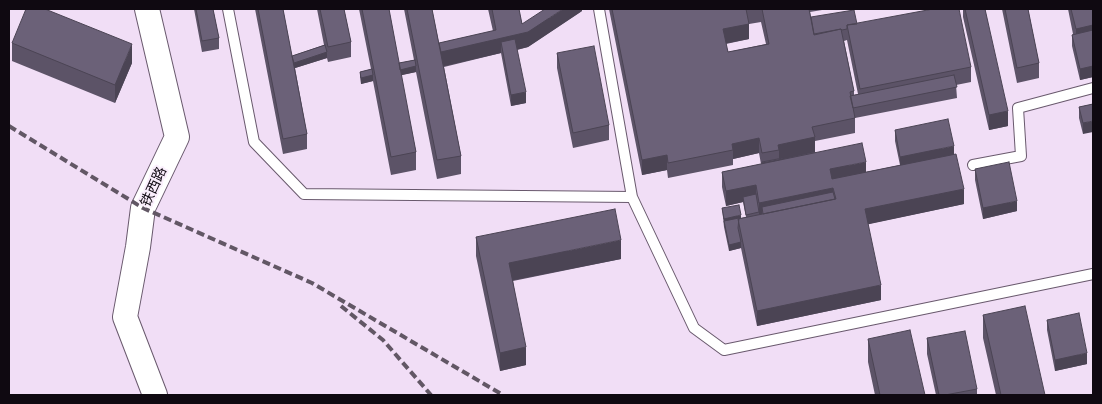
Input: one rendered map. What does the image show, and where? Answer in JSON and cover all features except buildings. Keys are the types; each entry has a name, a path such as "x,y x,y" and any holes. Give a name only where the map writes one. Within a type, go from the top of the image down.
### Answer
{"street":[{"name":"铁西路","path":"148,9 177,137 142,208 138,247 125,317 155,395"}],"lane":[{"path":"228,9 254,142 304,194 632,197"},
{"path":"599,9 632,197 694,328 724,350 1093,274"},
{"path":"972,166 1021,156 1018,108 1093,88"}],"railway":[{"path":"9,126 143,208 312,283 503,395"},
{"path":"341,306 383,340 431,395"}]}
